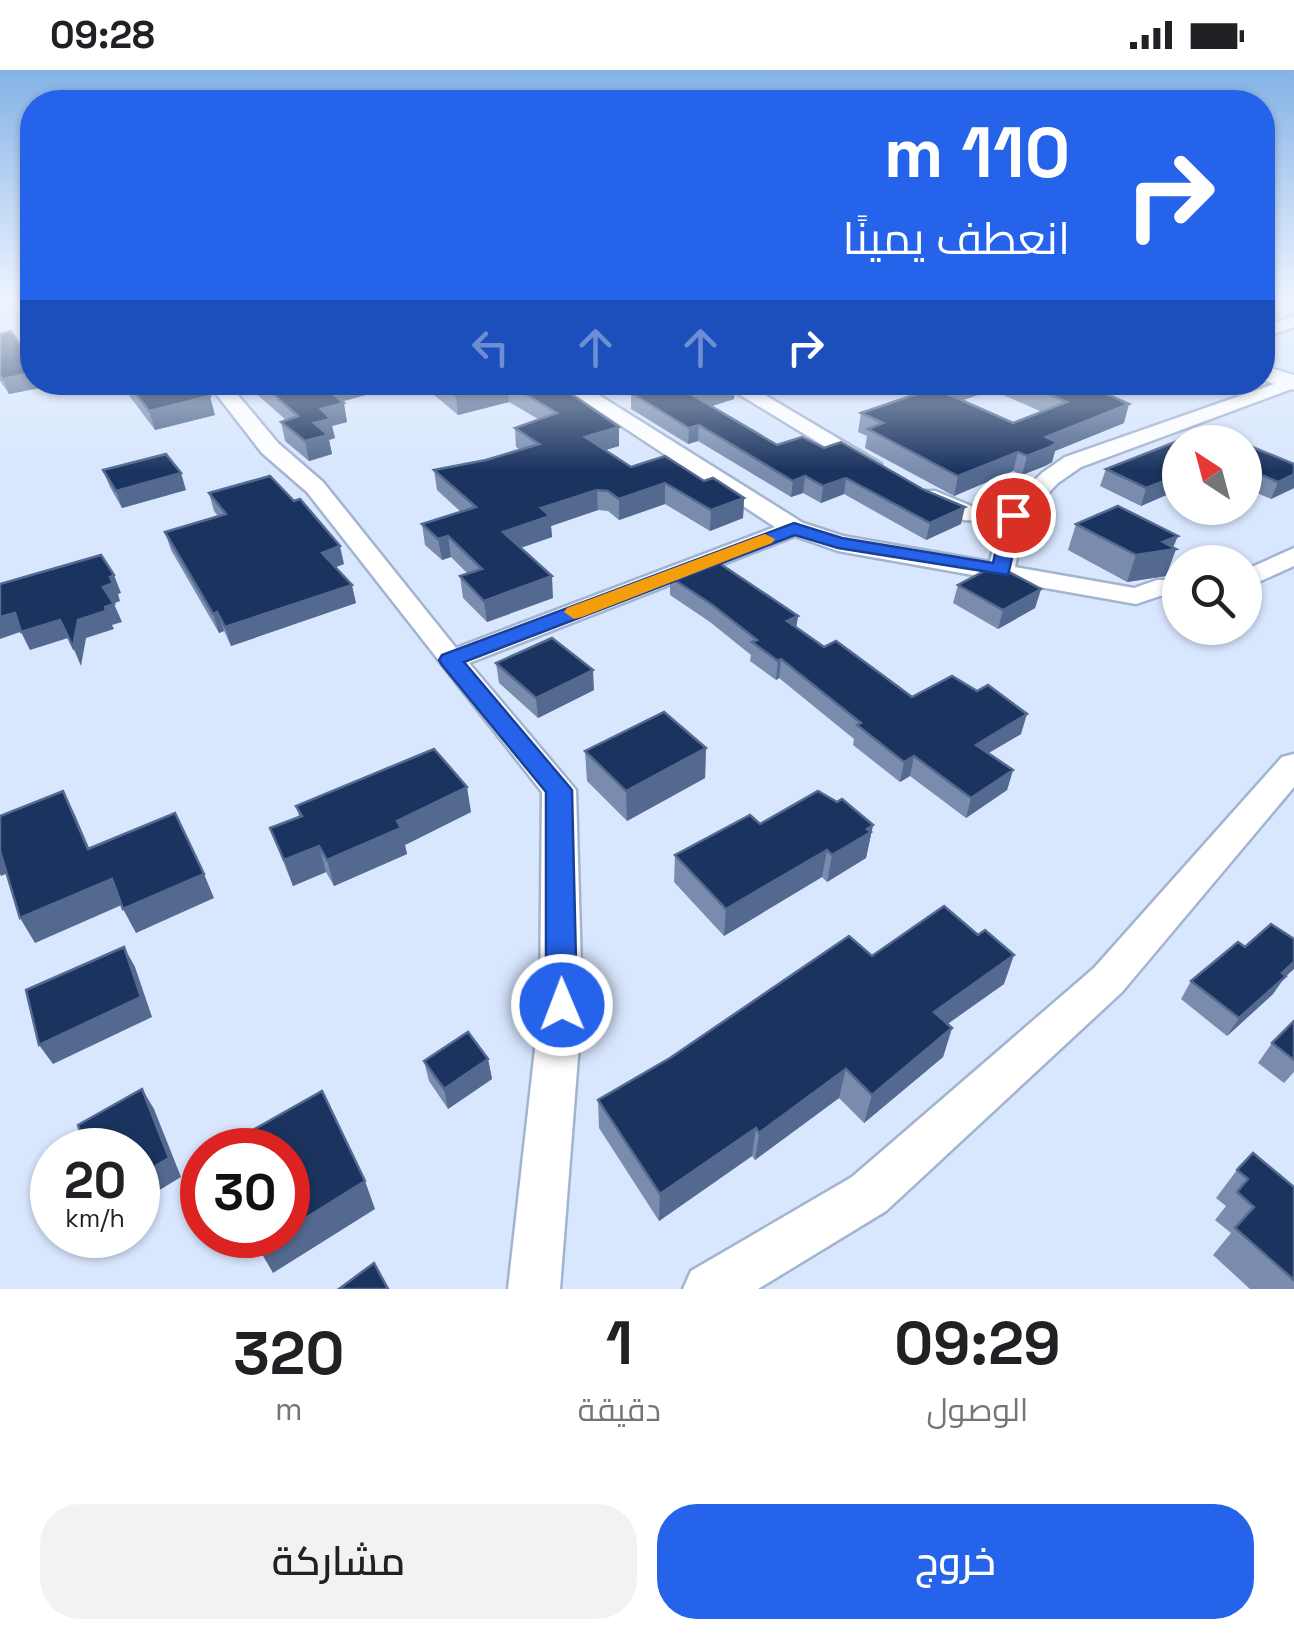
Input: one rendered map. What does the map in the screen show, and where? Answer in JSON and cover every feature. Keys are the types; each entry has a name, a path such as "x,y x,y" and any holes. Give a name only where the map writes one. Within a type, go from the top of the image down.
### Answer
{"street":[{"path":"227,395 270,448 314,487 450,660 559,790 562,1005 534,1289"},
{"path":"584,395 794,528 838,543 1136,596 1162,588"},
{"path":"751,395 883,471"},
{"path":"1001,570 1013,515 1050,478 1073,462 1256,395"},
{"path":"914,490 973,514 1013,515"},
{"path":"450,660 794,528"},
{"path":"1262,572 1294,556"},
{"path":"709,1289 869,1194 1108,980 1294,765"}],"building":[{"path":"0,357 20,357 20,375 3,379"},
{"path":"137,395 210,396 149,411"},
{"path":"274,395 334,395 344,403 321,409 331,419 314,423 328,435 305,441 281,422 298,416"},
{"path":"527,395 573,395 619,427 585,437 631,467 665,456 704,481 713,478 744,498 711,510 665,483 619,499 608,491 597,490 541,508 550,516 503,532 552,576 484,601 460,576 482,569 448,536 438,539 422,524 476,507 434,470 539,444 515,428 557,413"},
{"path":"634,395 697,395 694,396 777,445 802,437 824,448 841,442 924,490 965,507 930,523 846,478 823,486 805,476 793,481 699,425 689,428"},
{"path":"914,395 950,395 1013,423 1067,402 1051,395 1109,395 1129,404 1046,437 1057,442 1050,447 1027,456 1018,452 958,476 868,429 883,423 861,413"},
{"path":"1162,447 1162,482 1146,488 1106,469"},
{"path":"1262,451 1294,464 1294,474 1278,482 1262,475"},
{"path":"166,454 181,473 116,491 103,470"},
{"path":"270,476 294,501 300,499 340,546 322,553 352,585 225,627 217,612 213,614 165,532 226,514 209,493"},
{"path":"1118,506 1178,536 1163,542 1169,545 1162,545 1162,551 1136,555 1076,524"},
{"path":"101,555 114,575 110,577 113,583 103,587 114,604 105,607 106,611 78,620 73,647 60,620 21,632 15,613 0,617 0,584"},
{"path":"713,559 798,616 787,621 824,647 836,641 912,697 952,676 977,691 988,685 1027,714 976,745 1013,770 971,798 914,756 904,762 781,659 778,661 752,642 757,640 670,577"},
{"path":"996,565 1041,589 1003,610 958,585"},
{"path":"552,638 593,670 536,698 496,663"},
{"path":"664,712 706,748 626,791 585,751"},
{"path":"434,749 467,787 397,821 401,828 327,860 319,846 284,860 270,828 302,816 296,806"},
{"path":"63,791 88,849 175,813 204,874 123,909 112,879 20,918 0,851 0,816"},
{"path":"818,791 837,802 842,799 873,825 867,829 871,832 832,855 827,850 726,909 675,855 750,815 760,824"},
{"path":"944,906 978,935 985,930 1014,955 934,1012 952,1028 872,1095 846,1069 759,1133 756,1128 660,1194 598,1100 670,1058 849,936 872,956"},
{"path":"1271,924 1294,939 1294,962 1282,973 1286,976 1239,1018 1191,981 1238,942 1245,947"},
{"path":"124,947 141,997 39,1045 26,990"},
{"path":"1294,1021 1294,1060 1272,1043"},
{"path":"468,1032 488,1059 444,1089 424,1061"},
{"path":"142,1089 157,1128 79,1128 78,1125"},
{"path":"322,1091 365,1181 310,1215 310,1128 256,1128"},
{"path":"160,1135 169,1158 160,1163"},
{"path":"1253,1153 1294,1187 1294,1280 1235,1228 1254,1207 1237,1192 1248,1179 1237,1170"},
{"path":"374,1263 388,1289 339,1289"}],"slow traffic":[{"path":"574,612 765,539"}],"route":[{"path":"562,1005 559,790 450,660 794,528 838,543 1001,570 1013,515"}]}
